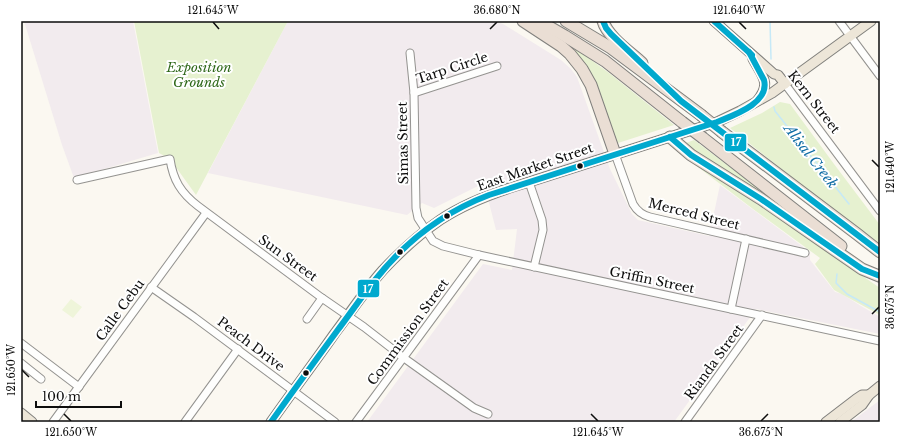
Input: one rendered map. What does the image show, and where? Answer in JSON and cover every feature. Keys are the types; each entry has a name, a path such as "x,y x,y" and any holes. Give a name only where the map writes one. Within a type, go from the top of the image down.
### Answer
{"highway":[{"path":"523,21 561,46 570,54 582,69 591,85 615,154"},
{"path":"539,21 605,61 880,276"},
{"path":"566,21 611,48 880,252"},
{"path":"603,21 611,34 681,101"},
{"path":"670,137 692,155 761,199 862,269 880,276"}],"main road":[{"name":"Kern Street","path":"714,21 774,74 778,75 785,84"},
{"name":"East Market Street","path":"271,422 383,270 416,238 440,220 481,198 504,189 717,122 733,115 772,93 871,21"},
{"path":"749,52 764,78 765,85 763,93 753,104"},
{"path":"840,422 862,405 869,395 880,386"},
{"path":"826,422 856,399 869,395"},
{"path":"21,414 32,422"}],"street":[{"path":"839,21 880,76"},
{"name":"Simas Street","path":"410,54 414,93 416,208 418,218 426,231"},
{"name":"Tarp Circle","path":"414,93 497,66"},
{"name":"Kern Street","path":"785,84 877,201 880,211"},
{"name":"Merced Street","path":"615,154 633,204 637,210 643,214 650,217 805,253"},
{"name":"Sun Street","path":"78,180 170,159 171,168 181,189 190,200 206,213 474,408 480,412 488,414"},
{"path":"529,182 542,220 543,230 534,267"},
{"name":"Calle Cebu","path":"53,422 206,213"},
{"name":"Griffin Street","path":"426,231 433,241 443,246 479,256 880,341"},
{"path":"731,309 746,239"},
{"name":"Commission Street","path":"356,422 479,256"},
{"name":"Peach Drive","path":"151,287 238,349 335,422"},
{"path":"306,319 322,298"},
{"name":"Rianda Street","path":"685,422 762,315"},
{"path":"21,343 79,387"},
{"path":"185,422 238,349"},
{"path":"21,363 42,379"}],"shaded area":[{"path":"24,21 133,21 158,153 74,178 62,145"},
{"path":"288,21 495,21 503,24 561,60 577,77 610,169 632,214 638,220 709,236 720,185 810,252 810,260 835,292 842,294 880,317 880,334 756,309 674,422 367,422 483,264 512,270 517,229 496,230 484,183 434,208 422,203 407,215 208,173"},
{"path":"880,400 880,422 851,422"}],"green space":[{"name":"Exposition Grounds","path":"134,21 288,21 196,195 170,159 159,153"},
{"path":"565,41 609,73 674,125 618,143 615,141 599,94 563,45"},
{"path":"780,102 790,104 880,225 880,247 730,128 762,113"},
{"path":"694,140 788,211 689,148 686,143"},
{"path":"673,148 676,148 880,288 880,315 834,290 815,264 820,258"},
{"path":"71,299 82,307 73,318 62,310"}],"waterway":[{"name":"Alisal Creek","path":"770,21 771,59"},
{"name":"Alisal Creek","path":"774,107 775,111 849,204"},
{"name":"Alisal Creek","path":"837,274 836,283 847,294 880,312"}],"transit line":[{"name":"17","path":"603,21 611,34 681,101 880,252"},
{"name":"17","path":"714,21 752,55"},
{"name":"17","path":"271,422 375,280 399,253 426,230 456,210 489,195 717,122 741,112 756,102 762,95 764,88 764,80 749,52"},
{"name":"17","path":"670,137 691,155 761,199 862,269 880,276"}]}
